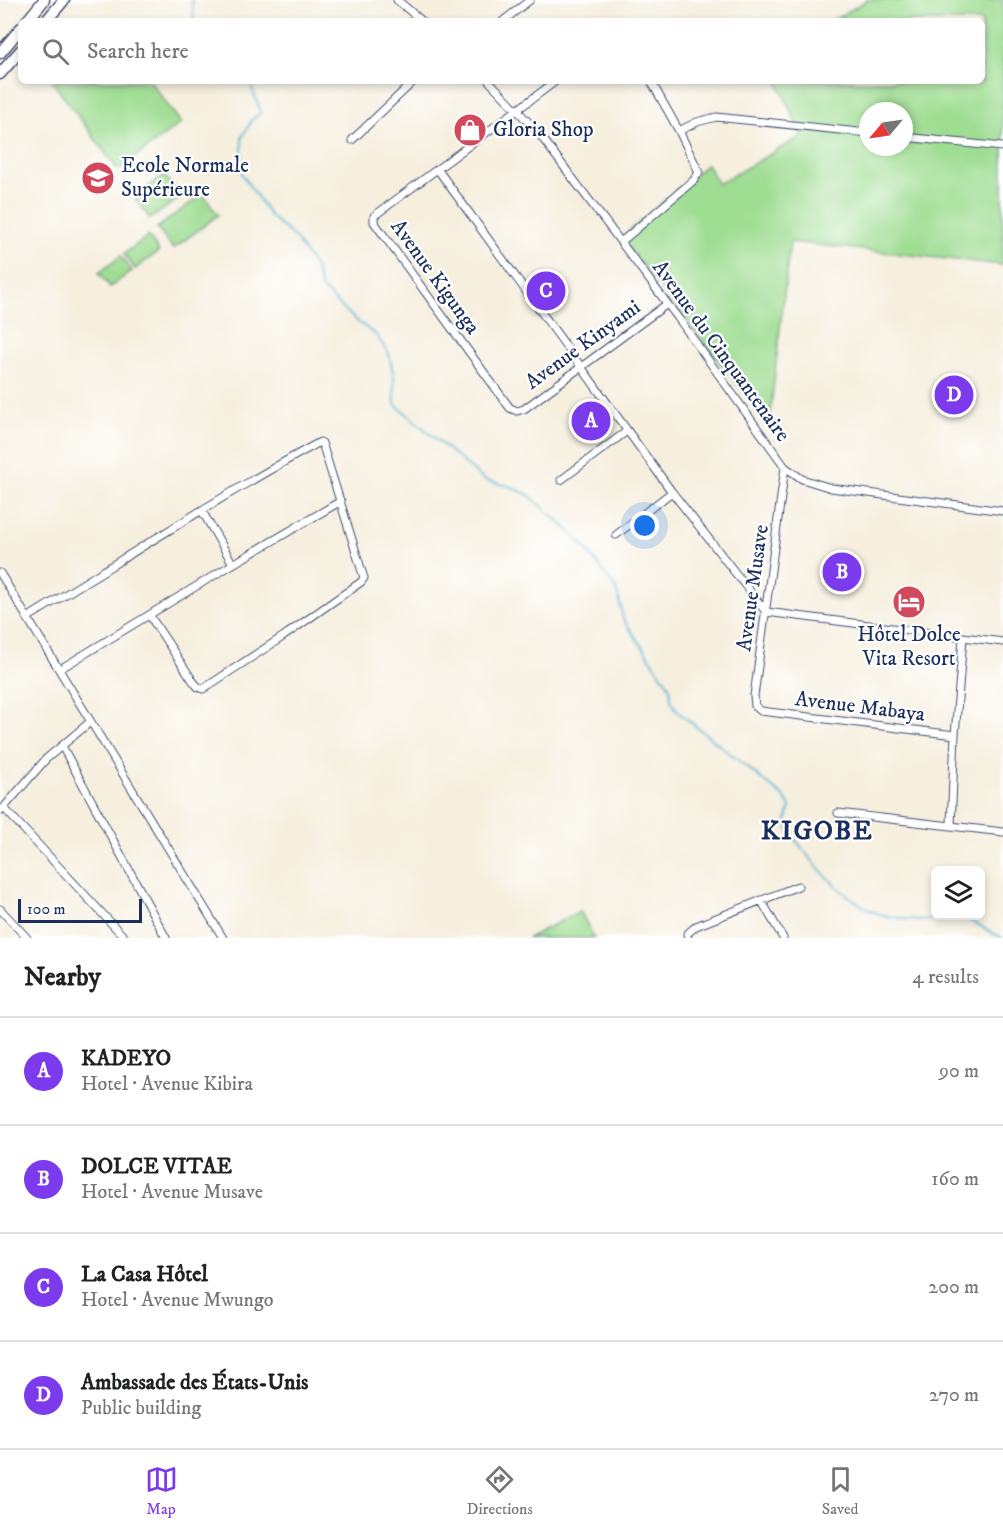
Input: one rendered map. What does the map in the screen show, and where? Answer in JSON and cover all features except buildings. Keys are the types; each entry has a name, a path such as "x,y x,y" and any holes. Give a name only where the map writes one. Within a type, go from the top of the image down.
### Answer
{"main road":[{"path":"29,18 44,0"},
{"path":"49,18 64,0"},
{"path":"0,53 18,32"},
{"path":"0,74 18,53"}],"street":[{"path":"398,0 419,18"},
{"path":"507,18 530,0"},
{"path":"352,140 411,84"},
{"name":"Avenue du Cinquantenaire","path":"492,84 537,131 667,304 785,467 803,480 831,488 1003,511"},
{"name":"Avenue Kigunga","path":"517,411 510,408 374,222 374,216 552,84"},
{"path":"621,242 697,176 699,170 653,84"},
{"path":"679,131 697,122 716,117 859,132"},
{"path":"913,138 1003,147"},
{"path":"438,170 672,492 766,612 1003,642"},
{"name":"Avenue Kinyami","path":"517,411 524,409 667,304"},
{"path":"561,480 627,431"},
{"path":"27,618 202,511 320,442 323,444 363,580 203,689 193,681 150,616"},
{"name":"Avenue Musave","path":"761,711 755,706 754,696 785,467"},
{"path":"616,535 672,492"},
{"path":"60,669 340,501"},
{"path":"202,511 233,564"},
{"path":"0,573 223,938"},
{"path":"951,825 963,638"},
{"name":"Avenue Mabaya","path":"761,711 955,735"},
{"path":"90,722 46,759 2,810 125,938"},
{"path":"62,746 166,938"},
{"path":"838,813 1003,832"},
{"path":"688,938 687,934 696,926 798,886"},
{"path":"761,900 783,938"},
{"path":"0,909 27,938"}],"green space":[{"path":"867,0 1003,0 1003,265 790,242 769,424 621,238 707,164 718,184 802,136 778,84 985,84 985,18 837,18"},
{"path":"54,84 152,84 181,123 118,170"},
{"path":"164,175 181,197 150,219 134,197"},
{"path":"203,194 218,215 173,249 157,228"},
{"path":"148,236 159,251 135,269 124,254"},
{"path":"121,256 132,271 110,287 99,273"},
{"path":"580,911 594,938 528,938"}],"waterway":[{"path":"192,0 194,18"},
{"path":"250,84 261,112 252,120 242,137 242,174 270,216 294,237 315,267 321,288 358,322 376,335 389,354 394,377 395,404 484,480 509,486 529,495 583,545 615,587 623,619 670,687 671,700 678,712 784,797 790,807 787,818 789,831 833,883 860,904 877,913 897,918 931,919"},
{"path":"969,920 1002,938"}],"place":[{"name":"Gloria Shop","path":"470,130"},
{"name":"Ecole Normale Supérieure","path":"98,178"},
{"name":"La Casa Hôtel","path":"546,291"},
{"name":"Ambassade des États-Unis","path":"954,395"},
{"name":"KADEYO","path":"591,421"},
{"name":"DOLCE VITAE","path":"842,572"},
{"name":"Hôtel Dolce Vita Resort","path":"909,602"}],"district":[{"name":"KIGOBE","path":"817,831"}]}
